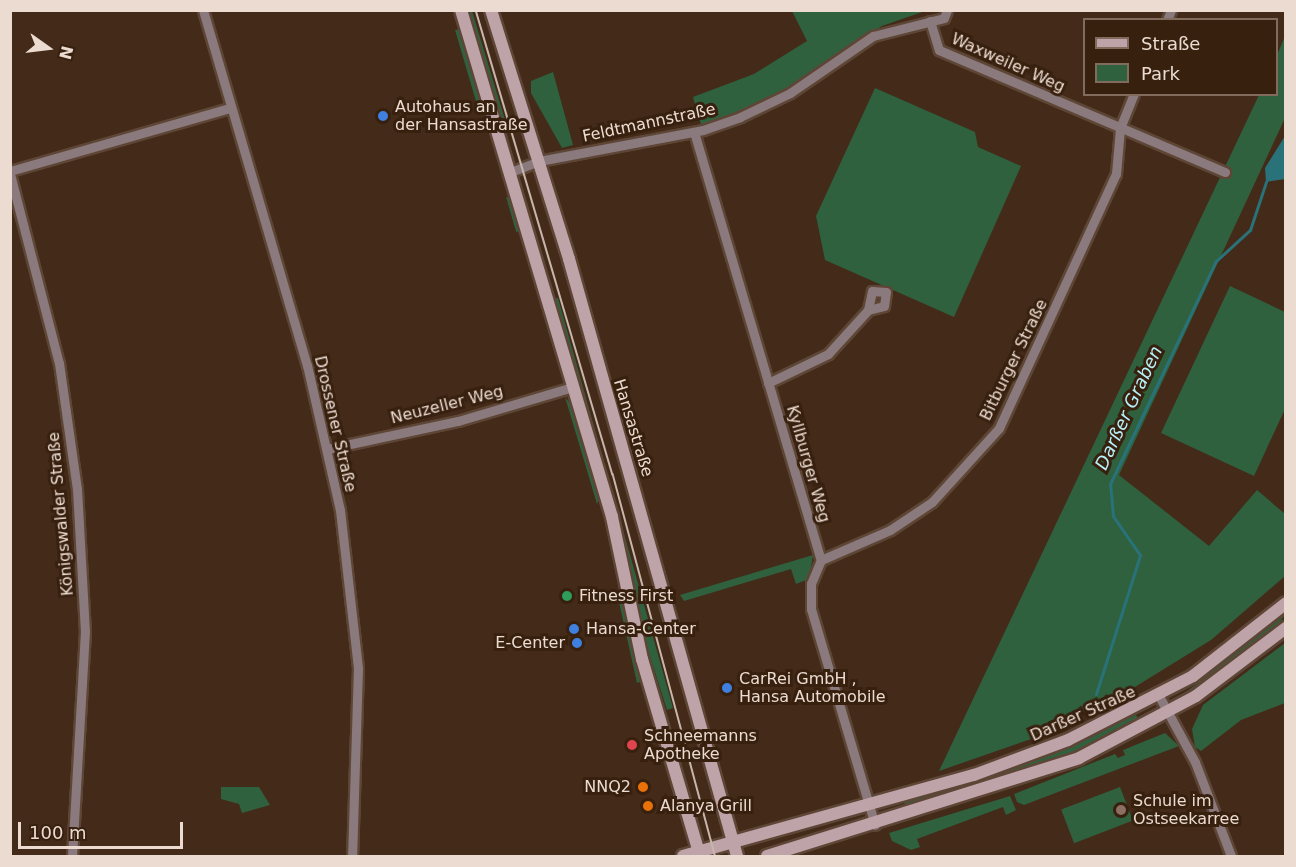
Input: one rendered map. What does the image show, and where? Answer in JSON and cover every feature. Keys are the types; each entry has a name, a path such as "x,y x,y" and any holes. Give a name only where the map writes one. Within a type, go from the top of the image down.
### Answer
{"main road":[{"path":"461,10 573,387 699,854"},
{"name":"Hansastraße","path":"492,10 538,161 737,856"},
{"name":"Darßer Straße","path":"682,856 699,854 733,841 1006,765 1160,696 1227,652 1286,603"},
{"path":"767,856 875,825 1079,759 1168,713 1286,628"}],"street":[{"name":"Drossener Straße","path":"202,10 327,449 356,633 359,705 352,856"},
{"name":"Feldtmannstraße","path":"508,173 538,161 694,132 773,102 878,33 944,18 947,10"},
{"name":"Waxweiler Weg","path":"930,21 939,50 1225,172"},
{"name":"Bitburger Straße","path":"821,560 880,535 932,502 999,428 1116,174 1120,128 1133,96"},
{"path":"10,173 230,108"},
{"name":"Kyllburger Weg","path":"694,132 821,560"},
{"name":"Königswalder Straße","path":"10,173 59,363 76,489 85,631 72,856"},
{"path":"768,383 828,354 868,310"},
{"name":"Neuzeller Weg","path":"327,449 458,421 573,387"},
{"path":"821,560 811,584 811,609 875,825"},
{"path":"1160,696 1195,762 1231,856"}],"green space":[{"path":"468,11 472,11 509,133 506,133"},
{"path":"792,11 925,11 882,26 768,100 702,128 693,97 754,74 807,41"},
{"path":"461,29 482,105 478,108 455,30"},
{"path":"1285,36 1285,118 1119,475 1209,546 1257,490 1285,514 1285,576 1211,640 1117,698 1031,739 939,771 1259,96 1278,96 1278,53"},
{"path":"553,72 573,145 562,148 531,93 531,81"},
{"path":"875,88 975,132 978,147 1021,166 954,317 825,260 816,216"},
{"path":"681,110 682,120 596,138 604,132"},
{"path":"511,196 521,231 516,232 506,197"},
{"path":"1230,286 1285,312 1285,409 1254,476 1161,433"},
{"path":"558,298 673,708 667,710 646,644 614,503 553,299"},
{"path":"565,397 573,407 600,497 597,504"},
{"path":"813,555 809,579 796,584 791,569 684,601 680,595"},
{"path":"619,602 625,604 640,682 637,683"},
{"path":"1285,615 1272,632 1207,682 1186,692"},
{"path":"1285,643 1285,703 1241,720 1201,751 1195,747 1192,729 1203,705"},
{"path":"1136,715 1140,723 1083,750 906,809 904,802 1022,765"},
{"path":"1165,733 1179,746 1024,805 1017,802 1014,794 1115,754 1118,758 1125,755 1123,750"},
{"path":"221,787 259,787 270,805 242,813 239,804 221,799"},
{"path":"1120,787 1133,821 1074,843 1061,810"},
{"path":"1010,796 1016,810 1006,815 1003,807 917,839 920,847 911,850 892,841 889,833"}],"water":[{"path":"1285,136 1285,179 1266,182 1265,168"}],"waterway":[{"name":"Darßer Graben","path":"1096,694 1140,555 1113,516 1110,484 1216,261 1250,230 1266,182"}],"tram line":[{"path":"476,10 613,474 715,856"}],"place":[{"name":"Autohaus an der Hansastraße","path":"383,116"},
{"name":"Fitness First","path":"567,596"},
{"name":"Hansa-Center","path":"574,629"},
{"name":"E-Center","path":"577,643"},
{"name":"CarRei GmbH , Hansa Automobile","path":"727,688"},
{"name":"Schneemanns Apotheke","path":"632,745"},
{"name":"NNQ2","path":"643,787"},
{"name":"Alanya Grill","path":"648,806"},
{"name":"Schule im Ostseekarree","path":"1121,810"}]}
